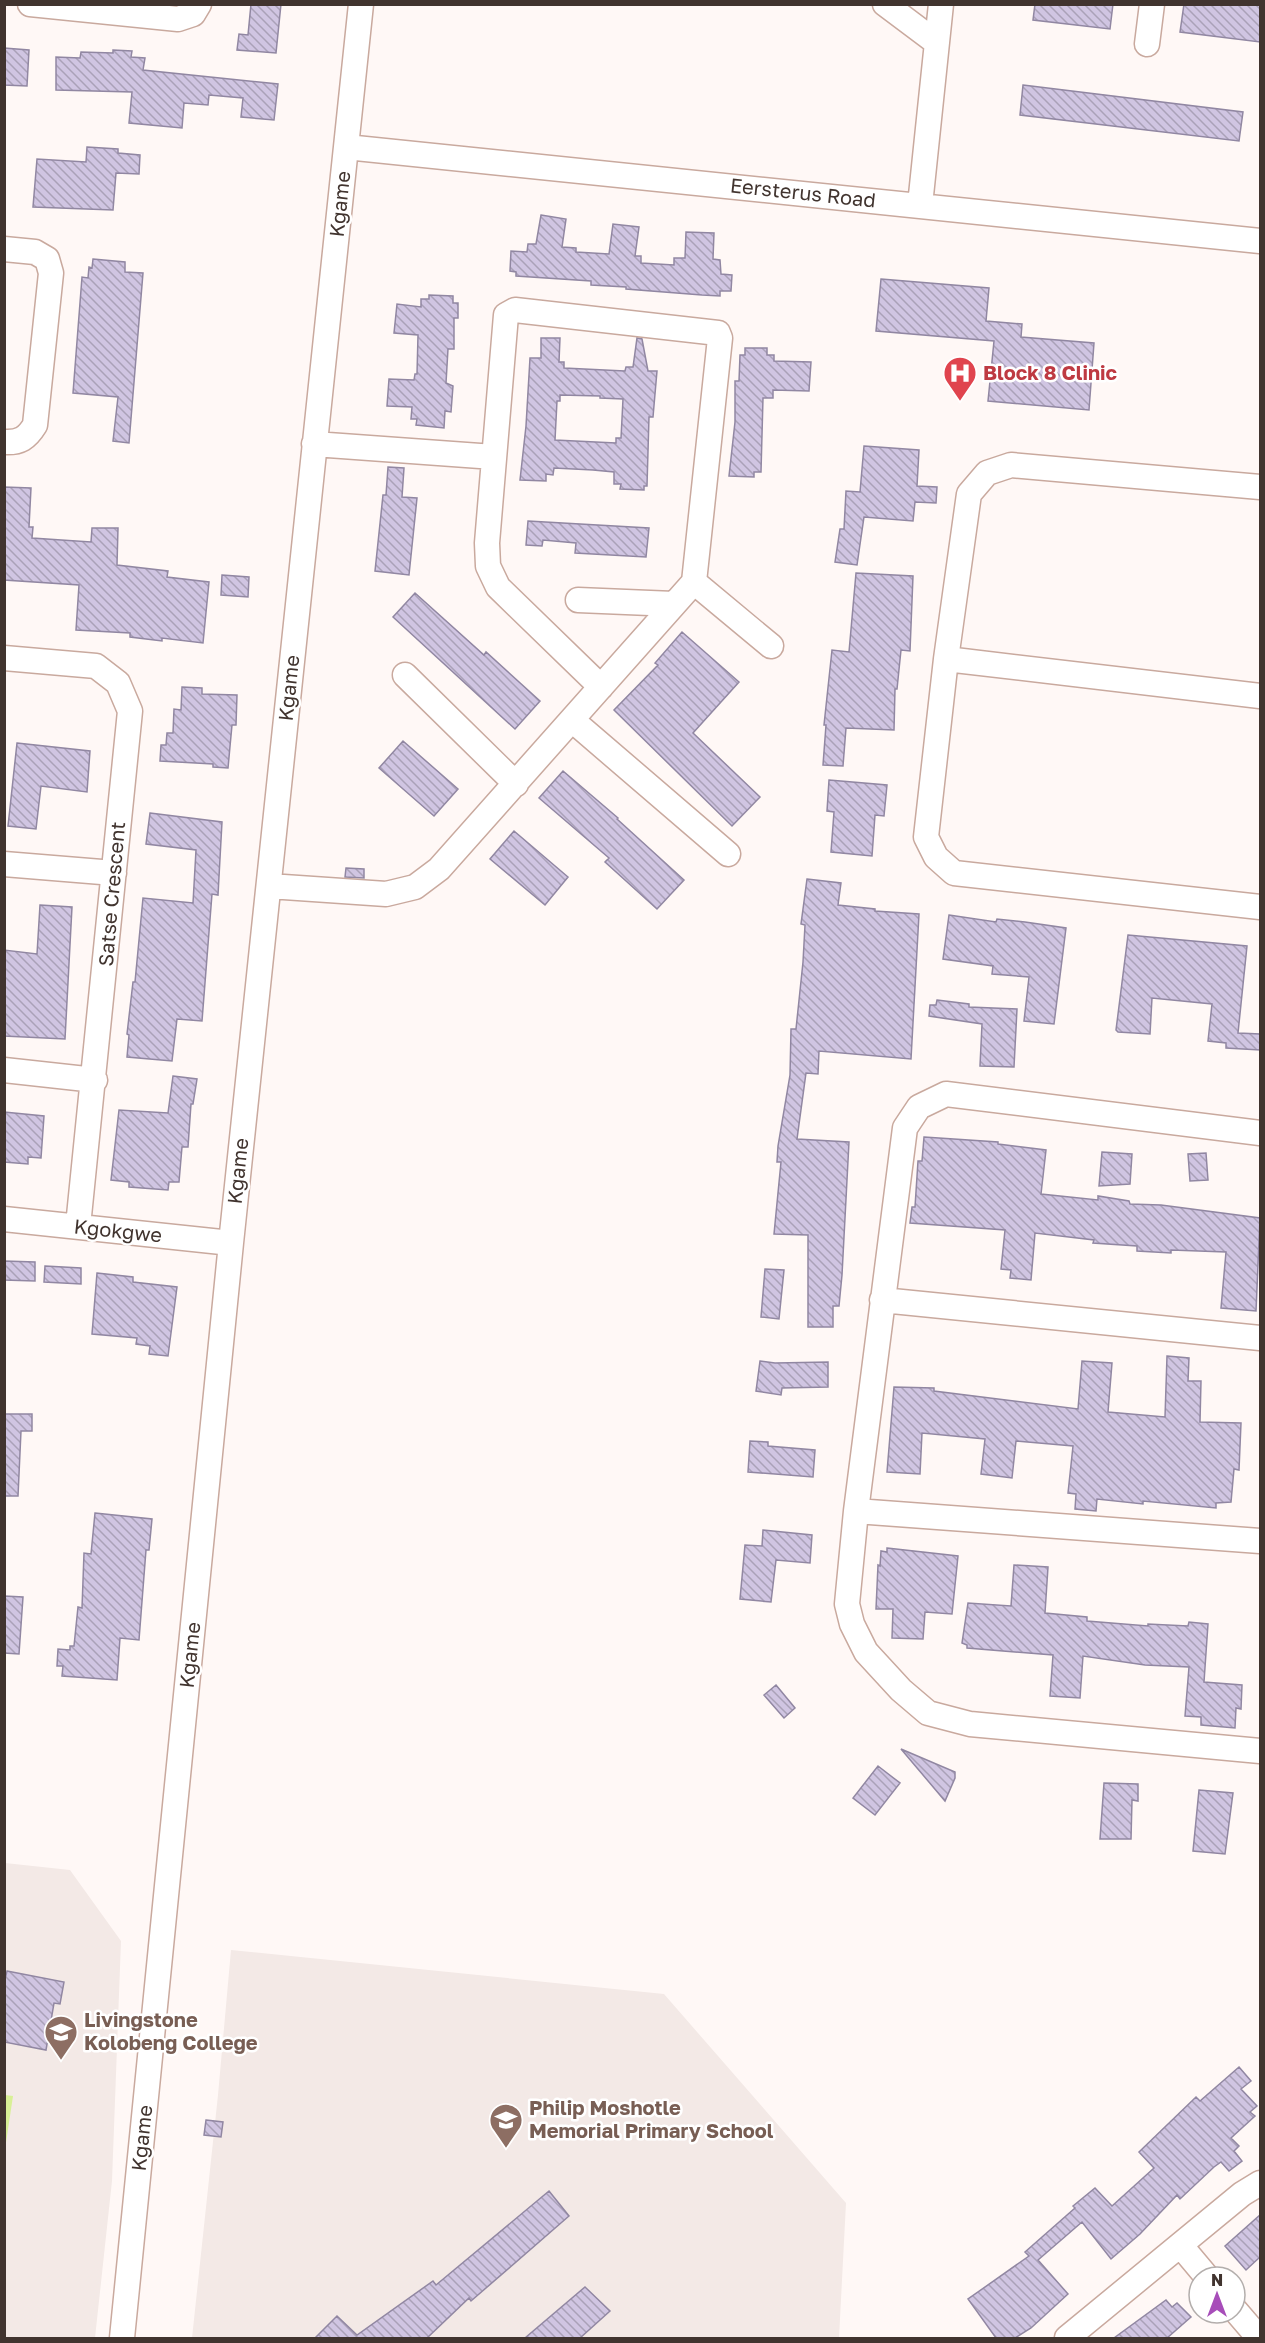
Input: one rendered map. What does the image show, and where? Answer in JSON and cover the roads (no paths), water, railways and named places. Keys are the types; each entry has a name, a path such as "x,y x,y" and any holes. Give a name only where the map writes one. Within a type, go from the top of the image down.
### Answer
{"street":[{"path":"30,4 178,19 193,14 199,4"},
{"name":"Kgame","path":"122,2338 231,1243 360,4"},
{"path":"885,4 937,43"},
{"path":"920,205 940,4"},
{"path":"1146,44 1152,4"},
{"name":"Eersterus Road","path":"346,147 1260,241"},
{"path":"4,249 35,252 47,259 51,273 35,425 27,438 14,443 4,442"},
{"path":"269,886 386,894 415,887 439,869 516,784 694,582 720,338 718,333 515,310 506,315 487,543 488,566 498,587 601,687"},
{"path":"314,444 494,457"},
{"path":"1260,487 1011,465 987,473 969,494 946,659 926,837 936,857 954,873 1260,907"},
{"path":"694,582 771,646"},
{"path":"579,600 674,604"},
{"name":"Satse Crescent","path":"4,658 96,666 118,683 130,711 78,1226"},
{"path":"946,659 1260,696"},
{"path":"405,675 516,784"},
{"path":"572,720 728,854"},
{"path":"4,864 114,873"},
{"path":"4,1070 94,1080"},
{"path":"1260,1133 946,1094 920,1107 905,1128 856,1511 847,1604 852,1624 866,1652 901,1690 928,1713 970,1724 1260,1751"},
{"name":"Kgokgwe","path":"4,1219 231,1243"},
{"path":"882,1300 1260,1338"},
{"path":"856,1511 1260,1540"},
{"path":"1068,2338 1242,2194 1260,2183"},
{"path":"1181,2246 1197,2265"},
{"path":"1247,2324 1259,2338"}],"place":[{"name":"Block 8 Clinic","path":"960,402"},
{"name":"Livingstone Kolobeng College","path":"61,2061"},
{"name":"Philip Moshotle Memorial Primary School","path":"506,2149"}]}
